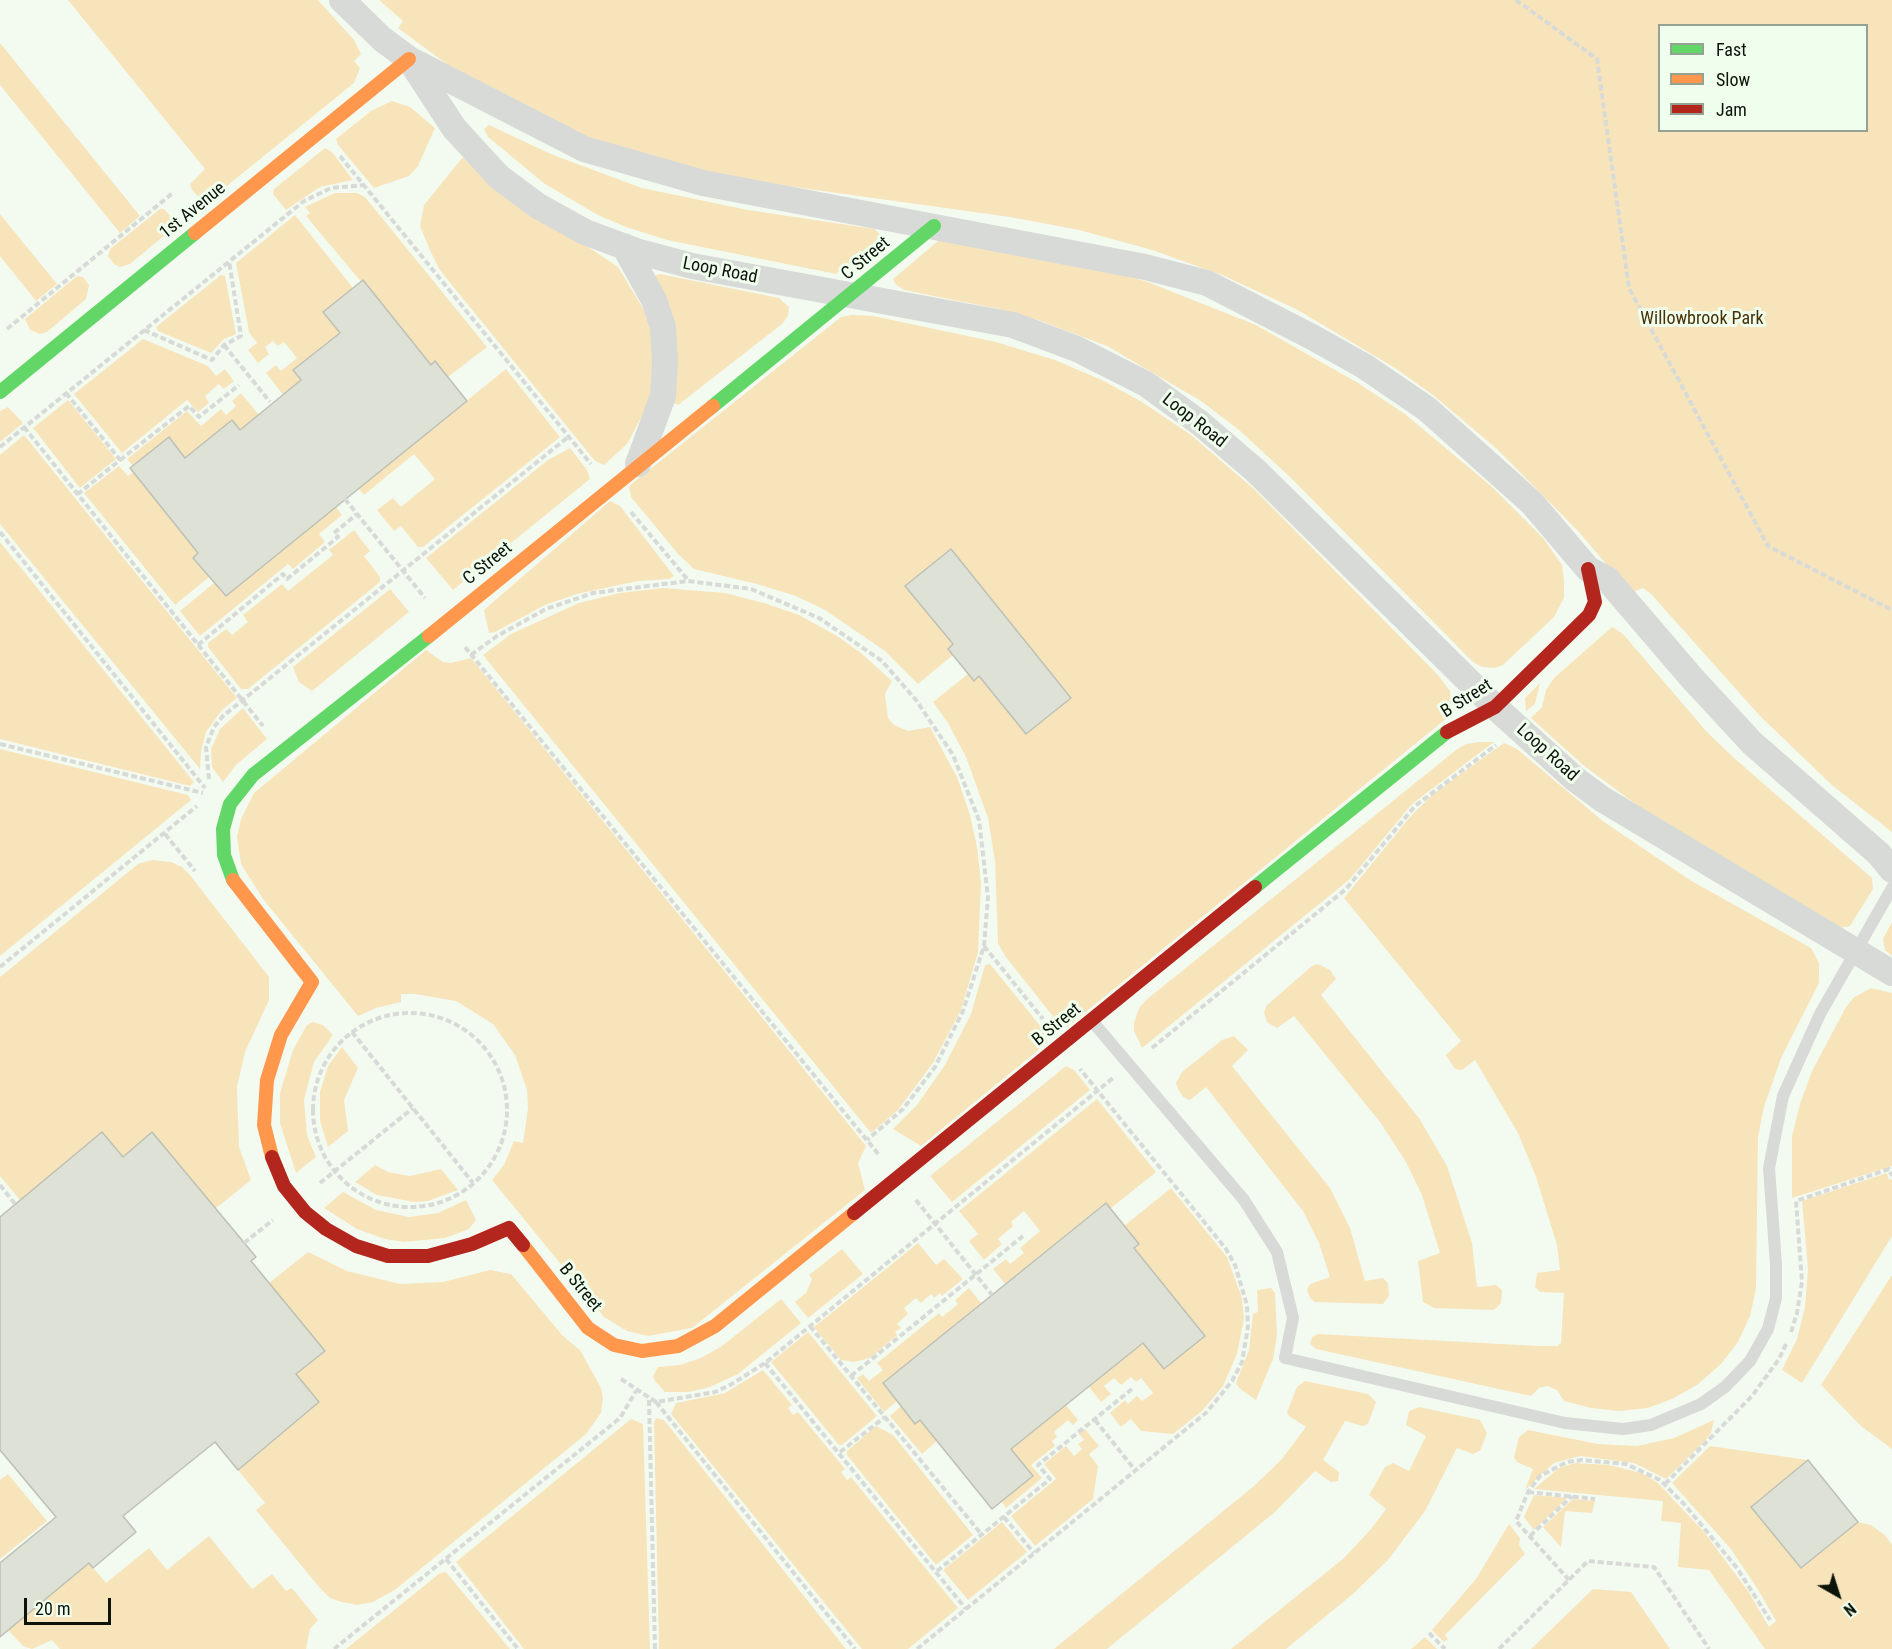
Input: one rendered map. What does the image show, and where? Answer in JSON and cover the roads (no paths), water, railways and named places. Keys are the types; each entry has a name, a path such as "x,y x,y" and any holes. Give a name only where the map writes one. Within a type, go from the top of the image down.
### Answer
{"street":[{"name":"Loop Road","path":"342,0 382,39 409,59 584,149 703,183 1145,267 1207,283 1364,366 1426,409 1532,503 1588,569 1607,579 1691,677 1752,743 1879,854 1892,870"},
{"name":"Loop Road","path":"409,59 454,128 499,177 538,206 585,232 692,267 1013,325 1077,349 1146,384 1200,423 1256,471 1495,707 1602,800 1892,973"},
{"name":"1st Avenue","path":"0,392 409,59"},
{"name":"C Street","path":"509,1228 472,1244 428,1256 388,1256 356,1246 326,1229 304,1212 284,1186 272,1159 264,1125 267,1080 281,1035 312,982 231,877 224,855 223,829 230,804 253,775 445,623 638,464 851,296 934,226"},
{"path":"624,246 654,300 663,327 665,362 663,396 638,464"},
{"name":"B Street","path":"509,1228 588,1328 614,1345 642,1351 678,1346 715,1326 1454,726 1495,707 1589,615 1595,602 1588,569"}],"lane":[{"path":"1091,1020 1244,1200 1277,1252 1293,1318 1285,1358 1555,1421 1623,1429 1651,1425 1701,1404 1725,1387 1750,1361 1768,1329 1776,1298 1776,1264 1769,1168 1783,1096 1820,1014 1892,888"}],"park label":[{"name":"Willowbrook Park","path":"1702,319"}]}
